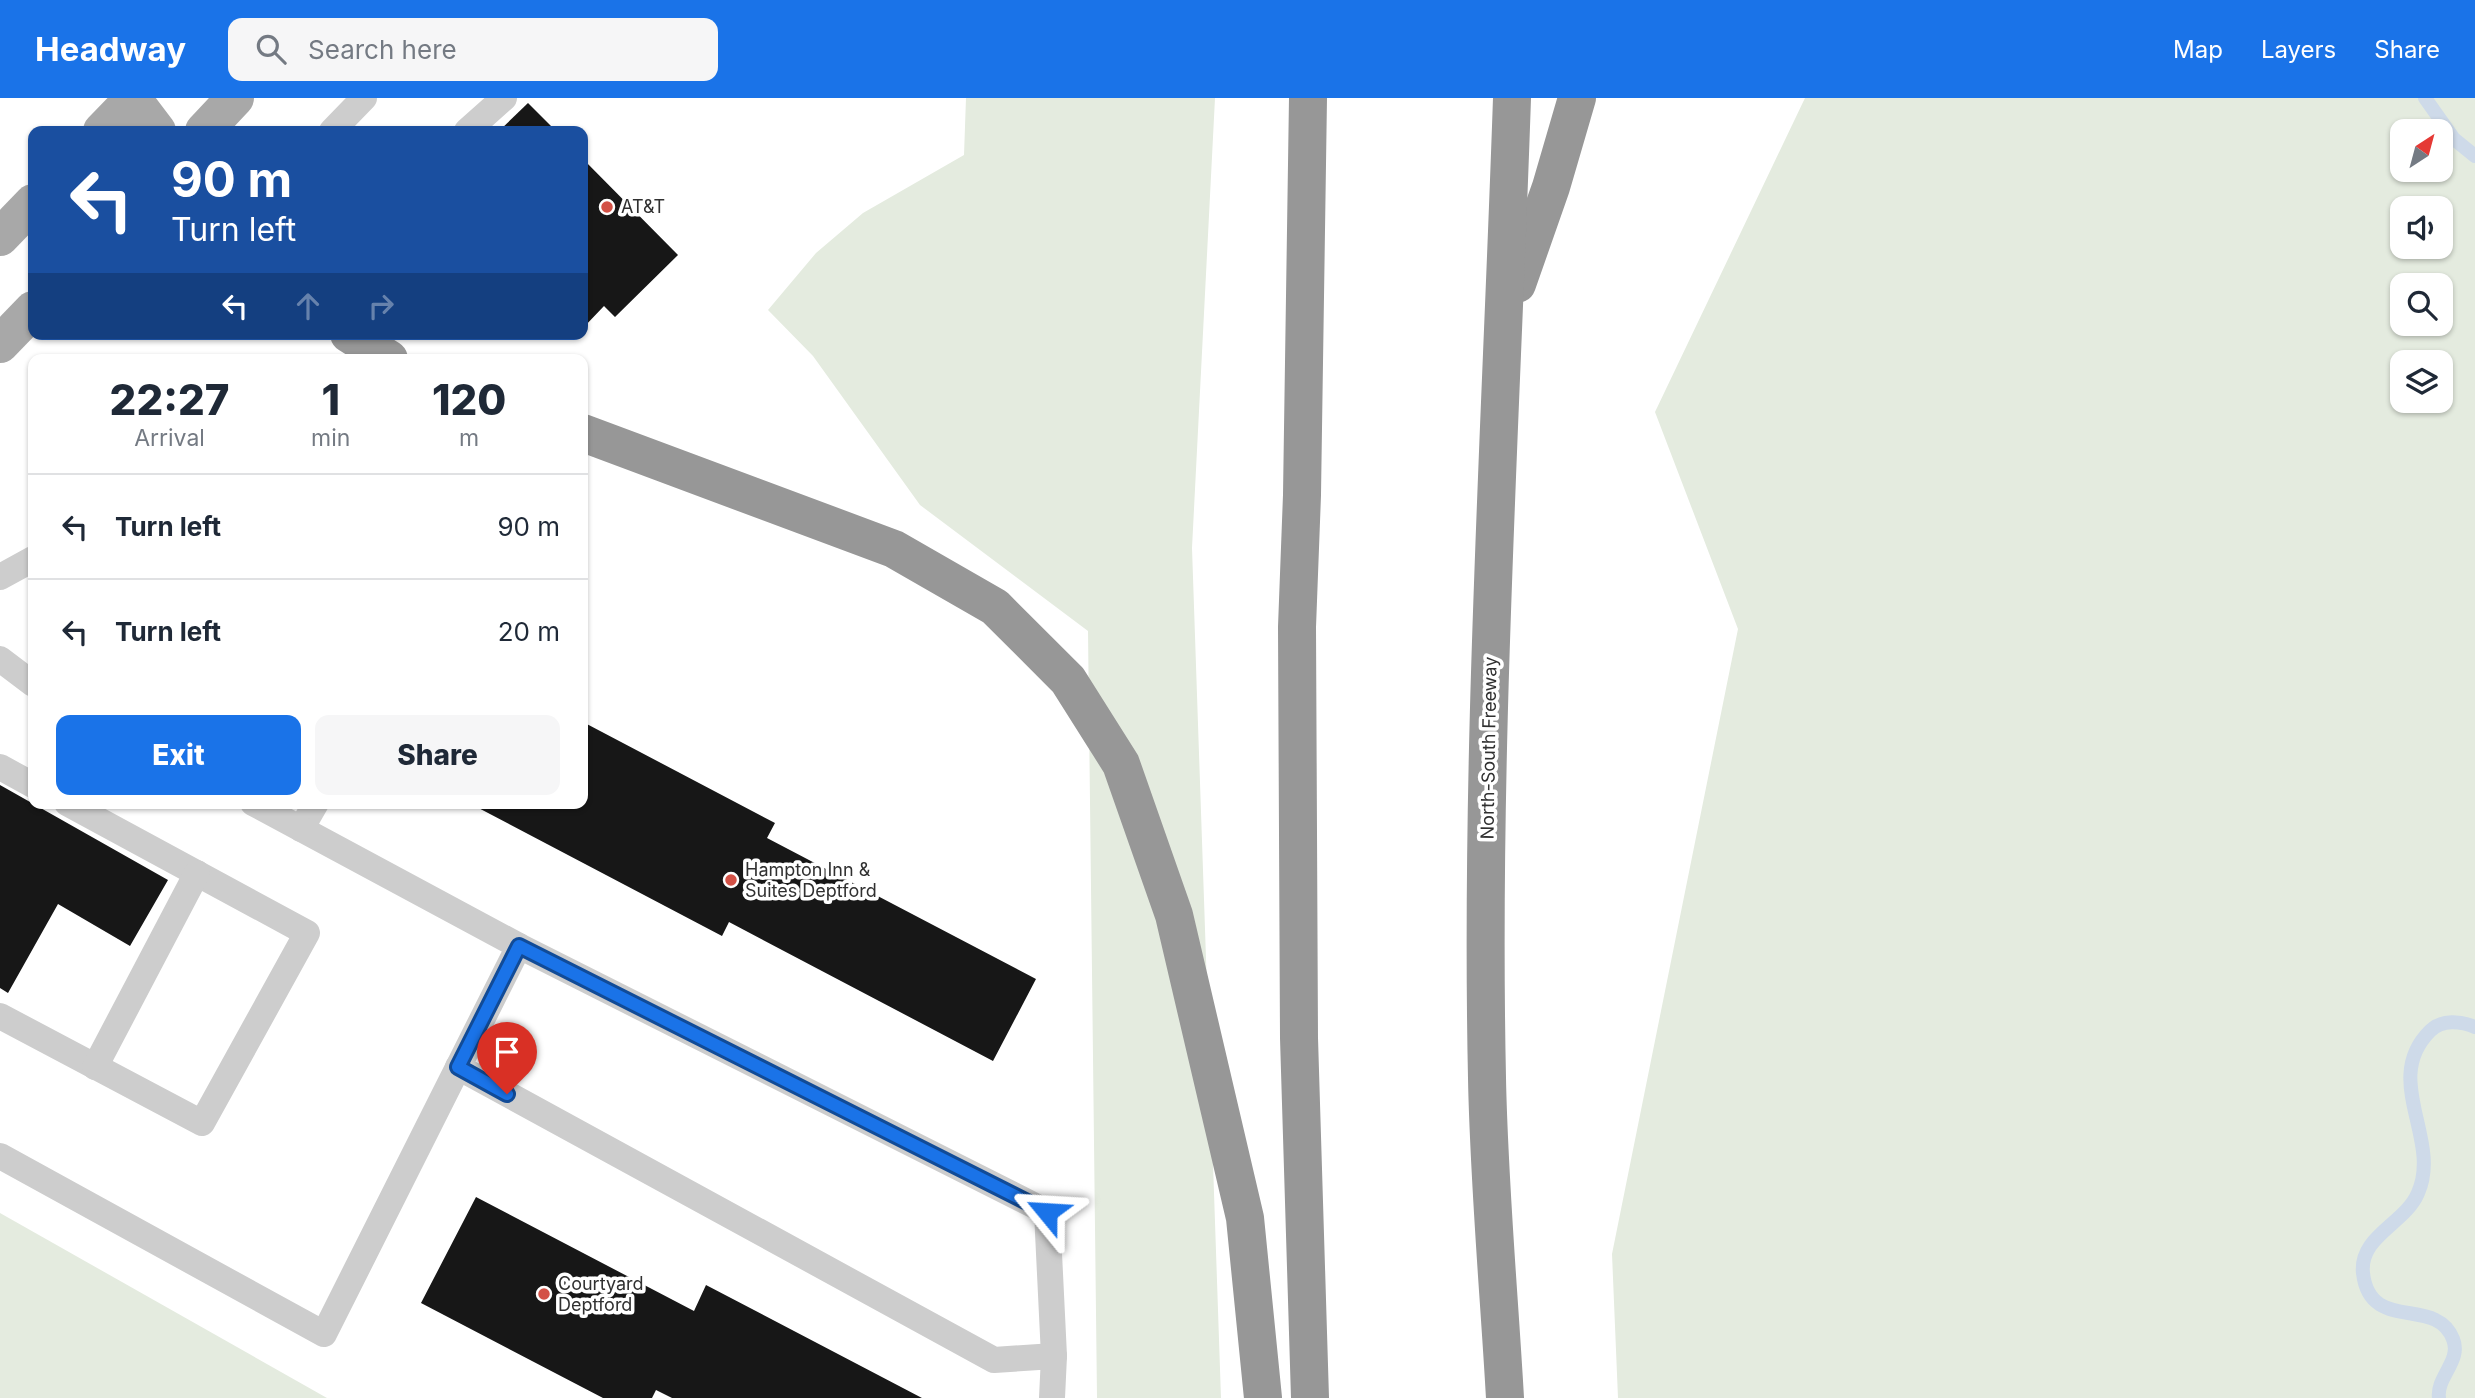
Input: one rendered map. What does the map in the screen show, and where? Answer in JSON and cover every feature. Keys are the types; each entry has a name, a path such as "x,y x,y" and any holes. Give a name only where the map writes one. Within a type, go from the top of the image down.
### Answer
{"highway":[{"path":"1308,98 1297,640 1299,1038 1310,1398"},
{"name":"North-South Freeway","path":"1505,1398 1487,1079 1488,716 1506,316 1512,98"},
{"path":"1506,316 1551,187 1577,98"},
{"path":"359,340 381,354"},
{"path":"588,435 894,549 995,607 1069,680 1121,764 1174,915 1245,1218 1264,1398"}],"main road":[{"path":"107,126 133,98 153,126"},
{"path":"209,126 235,98"},
{"path":"0,237 28,208"},
{"path":"0,344 28,315"}],"lane":[{"path":"337,126 364,98"},
{"path":"473,126 504,98"},
{"path":"0,577 28,562"},
{"path":"0,659 28,680"},
{"path":"0,767 28,782"},
{"path":"0,1016 202,1123 307,933 79,809"},
{"path":"264,809 519,946 1047,1212 1054,1356 1052,1398"},
{"path":"301,829 313,809"},
{"path":"95,1067 197,873"},
{"path":"0,1156 324,1334 519,946"},
{"path":"458,1067 994,1360 1054,1356"}],"shaded area":[{"path":"966,98 1215,98 1192,548 1221,1398 1097,1398 1088,631 920,505 813,356 768,310 816,253 863,213 964,155"},
{"path":"1805,98 2475,98 2475,1398 1618,1398 1612,1254 1738,629 1655,412"},
{"path":"0,1213 327,1398 0,1398"}],"building":[{"path":"528,103 551,126 504,126"},
{"name":"AT&T","path":"588,164 678,255 615,317 604,306 588,323"},
{"name":"Hampton Inn & Suites Deptford","path":"588,725 775,823 767,838 1036,979 993,1061 729,922 722,936 480,809 588,809"},
{"path":"0,785 28,801 28,809 42,809 168,880 130,946 58,904 8,993 0,988"},
{"name":"Courtyard Deptford","path":"476,1197 694,1311 706,1285 922,1398 672,1398 656,1390 652,1398 603,1398 421,1303"}],"waterway":[{"path":"2425,98 2454,139 2475,156"},
{"path":"2439,1398 2441,1383 2454,1355 2453,1339 2445,1326 2433,1319 2390,1309 2378,1303 2368,1292 2363,1273 2364,1260 2375,1240 2412,1204 2423,1173 2423,1152 2411,1090 2411,1069 2416,1050 2430,1031 2440,1024 2458,1022 2475,1027"}],"place":[{"name":"AT&T","path":"607,207"},
{"name":"Hampton Inn & Suites Deptford","path":"731,880"},
{"name":"Courtyard Deptford","path":"544,1294"}],"route":[{"path":"507,1094 458,1067 519,946 1047,1212"}]}
